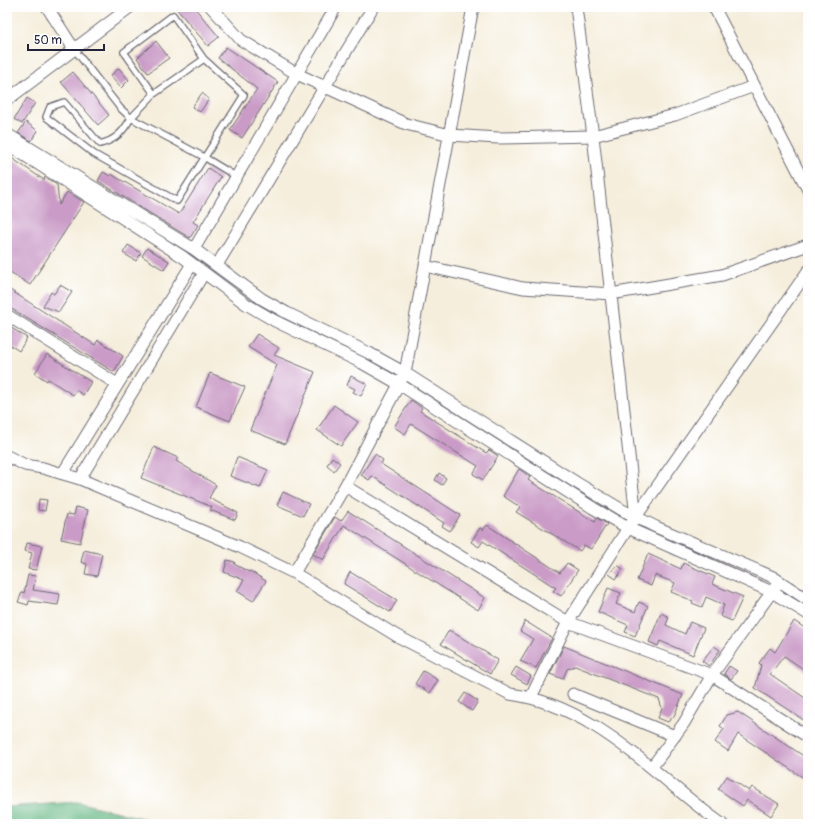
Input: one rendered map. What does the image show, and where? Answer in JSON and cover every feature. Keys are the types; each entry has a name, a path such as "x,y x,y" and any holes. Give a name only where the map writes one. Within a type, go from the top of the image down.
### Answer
{"street":[{"path":"47,7 74,49"},
{"path":"7,100 130,7"},
{"path":"211,7 241,40 297,74 406,124 450,135 498,138 593,136 675,115 754,86"},
{"path":"194,250 336,7"},
{"path":"217,265 373,7"},
{"path":"294,574 345,486 405,373 473,7"},
{"path":"576,7 593,136 636,517"},
{"path":"714,7 808,190"},
{"path":"7,134 194,250 217,265 262,299 287,313 369,353 405,373 577,483 636,517 780,581 808,600"},
{"path":"7,144 192,264 246,304 275,321 362,363 398,384 593,508 628,528 772,592 808,614"},
{"path":"425,266 523,288 611,294 722,275 808,245"},
{"path":"63,473 192,264"},
{"path":"531,697 568,622 628,528 808,271"},
{"path":"80,479 204,273"},
{"path":"7,315 117,384"},
{"path":"7,456 26,465 63,473 80,479 240,547 294,574 397,636 510,694 531,697 552,703 592,723 652,768 695,805 722,824"},
{"path":"345,486 568,622 712,675 808,737"},
{"path":"652,768 675,736 712,675 780,581"},
{"path":"573,694 675,736"}],"lane":[{"path":"154,94 124,52 173,15 204,59 244,95 177,201 94,154 46,117 50,107 64,102 100,144 112,141 124,131 131,118 154,94 204,59"},
{"path":"74,49 120,108 131,118 204,157 237,177"}],"green space":[{"path":"77,802 166,824 7,824 7,807"}],"building":[{"path":"175,7 194,7 219,37 208,46"},
{"path":"156,41 169,58 148,73 137,58"},
{"path":"226,47 278,82 242,138 230,130 257,89 218,58"},
{"path":"119,68 129,80 121,88 110,76"},
{"path":"73,72 109,115 98,125 61,82"},
{"path":"202,93 209,99 200,112 192,107"},
{"path":"27,98 35,103 22,124 14,119"},
{"path":"26,122 38,131 31,141 18,133"},
{"path":"7,155 44,180 45,177 57,185 59,205 67,192 84,202 30,285 7,270"},
{"path":"208,168 221,177 193,222 198,225 190,238 98,181 103,172 110,176 111,174 179,214"},
{"path":"128,245 141,253 136,261 123,253"},
{"path":"147,248 169,261 164,270 142,256"},
{"path":"60,285 72,292 59,312 43,306 51,292 54,294"},
{"path":"7,288 95,345 98,340 123,356 114,372 7,306"},
{"path":"7,325 27,338 19,351 7,343"},
{"path":"257,334 279,348 274,355 315,372 285,444 250,430 277,365 248,347"},
{"path":"47,354 91,382 83,395 76,390 73,395 48,379 47,381 35,373"},
{"path":"210,373 245,387 230,421 196,407"},
{"path":"351,376 367,384 361,396 353,392 355,389 347,385"},
{"path":"411,400 422,408 420,411 486,453 489,450 498,456 483,480 473,474 478,466 411,424 405,434 394,427"},
{"path":"334,405 358,422 341,446 317,430"},
{"path":"154,447 178,458 176,461 216,485 209,498 238,513 235,520 210,510 212,507 141,478"},
{"path":"375,454 383,460 381,464 460,515 450,531 442,526 444,523 372,476 369,480 361,475"},
{"path":"237,457 268,470 260,488 230,476"},
{"path":"332,457 340,463 334,471 327,465"},
{"path":"519,469 530,477 528,480 595,522 597,518 607,524 591,549 584,545 580,551 516,512 520,507 503,496"},
{"path":"439,473 446,478 442,485 435,480"},
{"path":"283,492 309,504 303,516 277,505"},
{"path":"39,499 47,500 45,511 38,510"},
{"path":"76,507 88,510 80,543 61,539 67,514 74,515"},
{"path":"348,511 485,598 478,610 344,525 323,560 313,554 335,517 341,521"},
{"path":"487,525 560,573 567,563 578,570 561,596 553,591 556,588 483,541 479,547 471,542 480,528 483,530"},
{"path":"27,543 42,546 36,570 28,569 32,553 25,551"},
{"path":"84,550 102,554 97,576 85,574 87,564 81,562"},
{"path":"648,554 681,569 683,563 715,577 712,584 743,597 732,621 720,616 724,605 706,597 702,607 692,603 693,601 671,592 675,583 655,575 651,586 637,580"},
{"path":"227,560 235,562 234,564 249,572 250,571 266,581 253,601 237,591 244,580 224,572"},
{"path":"617,565 623,569 616,579 609,574"},
{"path":"350,572 397,600 390,612 344,584"},
{"path":"28,575 36,576 33,590 60,594 58,605 29,601 28,605 18,602 22,592 24,593"},
{"path":"608,588 621,593 616,604 635,612 639,602 648,606 635,636 625,632 628,625 598,612"},
{"path":"661,613 669,617 666,625 685,634 690,622 704,628 693,655 660,641 658,646 649,642"},
{"path":"525,621 552,638 536,668 520,661 533,639 520,631"},
{"path":"794,621 808,630 808,672 784,656 770,674 808,700 808,723 755,688 761,665 759,663 770,648 775,652"},
{"path":"449,630 498,660 490,674 441,644"},
{"path":"564,646 683,695 674,716 668,722 658,718 662,708 659,699 575,666 567,669 563,679 550,674"},
{"path":"714,646 720,650 709,666 702,661"},
{"path":"729,666 737,671 731,679 724,674"},
{"path":"516,667 531,676 527,684 511,675"},
{"path":"423,671 438,680 430,693 415,684"},
{"path":"465,693 478,701 472,711 459,702"},
{"path":"738,712 808,759 808,781 738,734 728,751 715,742 724,729 720,726 727,715"},
{"path":"727,776 749,791 752,787 779,804 771,816 747,800 743,806 718,789"}]}
